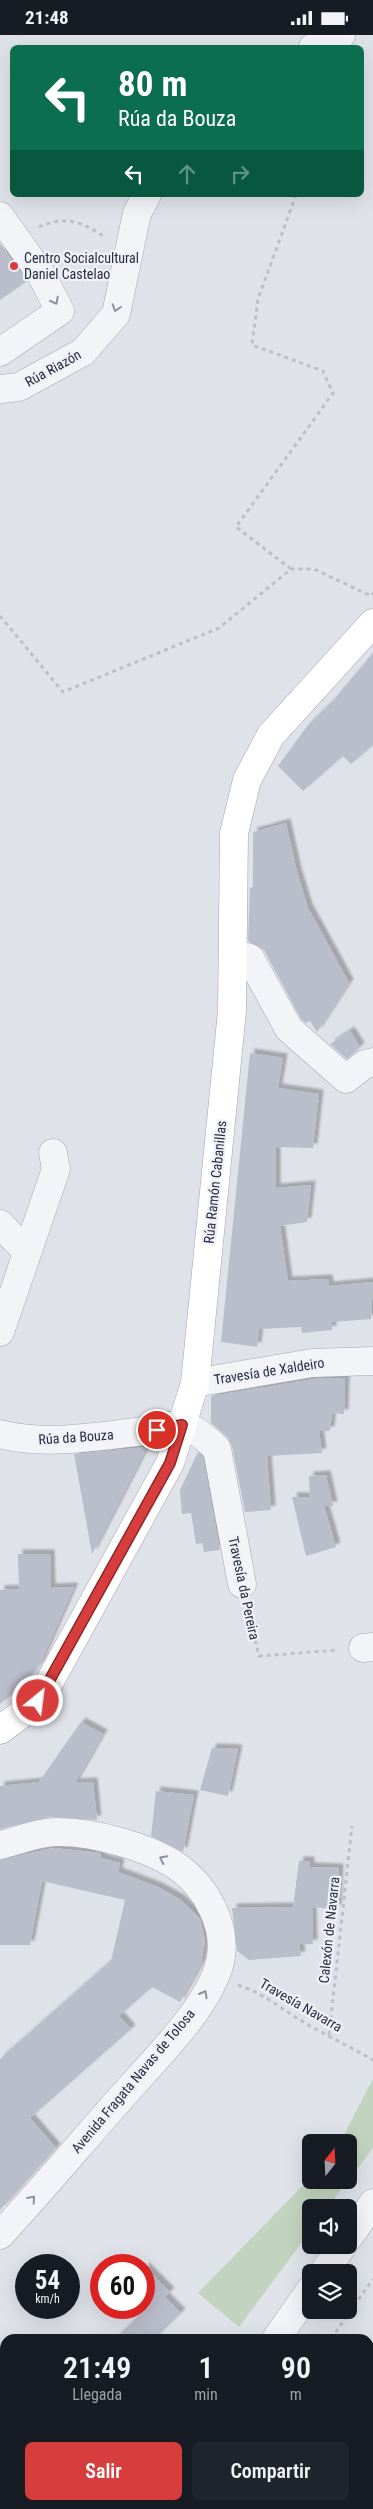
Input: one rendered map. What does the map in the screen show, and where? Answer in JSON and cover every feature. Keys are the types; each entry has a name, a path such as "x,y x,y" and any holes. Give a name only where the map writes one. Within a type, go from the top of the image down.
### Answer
{"main road":[{"name":"Rúa Ramón Cabanillas","path":"0,1730 38,1701 170,1463 195,1383 232,1011 234,833 247,780 271,735 373,623"}],"street":[{"path":"318,45 341,35"},
{"name":"Rúa Riazón","path":"0,389 19,387 83,352 116,314 137,213 146,197"},
{"path":"0,216 41,274 60,311 0,352"},
{"path":"234,953 250,958 289,1029 346,1079 365,1064 373,1062"},
{"path":"0,1332 56,1169 53,1153"},
{"path":"0,1224 27,1252"},
{"name":"Travesía de Xaldeiro","path":"195,1383 312,1363 373,1361"},
{"name":"Rúa da Bouza","path":"0,1435 36,1440 57,1440 157,1430 182,1425"},
{"name":"Travesía da Pereira","path":"182,1425 205,1437 217,1449 242,1584"},
{"name":"Avenida Fragata Navas de Tolosa","path":"0,1845 58,1831 112,1841 165,1859 191,1876 208,1897 217,1921 221,1950 215,1974 189,2019 0,2235"},
{"path":"357,2226 373,2203"},
{"path":"280,2334 302,2302"}],"path":[{"path":"295,197 258,299 252,345 322,371 333,393 236,527 291,569 314,569 371,596 373,593"},
{"path":"15,238 45,225 73,221 83,223 129,249"},
{"path":"0,616 63,692 218,628 291,569"},
{"name":"Travesía da Pereira","path":"242,1584 258,1657 368,1647"},
{"name":"Calexón de Navarra","path":"329,2035 352,1826"},
{"name":"Travesía Navarra","path":"215,1974 231,1983 253,1989 306,2024 373,2060"},
{"path":"334,2334 373,2279"}],"green space":[{"path":"373,2079 373,2148 358,2167 358,2134 344,2134"},
{"path":"302,2186 302,2189 342,2189 334,2199 302,2199 302,2242 239,2327 198,2293"}],"building":[{"path":"0,243 27,281 0,300"},
{"path":"373,653 373,745 351,764 343,756 303,791 278,766 309,724 332,702"},
{"path":"286,823 297,872 308,908 349,983 317,1032 310,1021 306,1023 301,1019 264,950 248,941 250,888 253,887 253,832"},
{"path":"350,1031 360,1047 347,1059 330,1044"},
{"path":"250,1053 283,1058 278,1088 319,1094 313,1148 276,1147 276,1188 311,1185 307,1222 280,1226 288,1281 328,1279 329,1286 373,1282 371,1319 332,1322 332,1330 302,1333 301,1327 259,1329 257,1347 221,1342"},
{"path":"345,1378 344,1414 332,1413 330,1431 319,1431 322,1453 267,1456 271,1510 245,1512 232,1446 228,1438 211,1423 211,1396 314,1379"},
{"path":"147,1447 92,1554 74,1454"},
{"path":"198,1452 203,1457 220,1550 204,1552 202,1543 196,1544 191,1513 182,1514 180,1490"},
{"path":"326,1475 333,1506 324,1506 336,1547 306,1556 292,1497 310,1497 309,1476"},
{"path":"18,1554 50,1554 51,1588 74,1587 40,1664 19,1689 0,1704 0,1590 19,1589"},
{"path":"81,1722 103,1734 75,1783 93,1782 97,1820 50,1817 0,1829 0,1786 39,1782"},
{"path":"212,1748 238,1749 228,1796 200,1790"},
{"path":"156,1791 194,1795 183,1852 151,1836"},
{"path":"53,1848 100,1853 101,1858 120,1863 118,1872 158,1887 181,1900 200,1919 205,1940 201,1964 180,2002 152,1987 119,2016 131,2029 30,2118 56,2148 0,2210 0,2059 111,1961 125,1900 42,1881 30,1945 0,1945 0,1860"},
{"path":"299,1861 310,1861 310,1867 339,1868 337,1909 312,1907 313,1944 299,1944 301,1956 249,1960 237,1951 232,1908 293,1907"},
{"path":"155,2277 170,2292 165,2297 181,2313 159,2334 120,2334 136,2319 155,2319"}],"place":[{"name":"Centro Socialcultural Daniel Castelao","path":"14,266"}],"route":[{"path":"38,1701 170,1463 182,1425 157,1430"}]}
